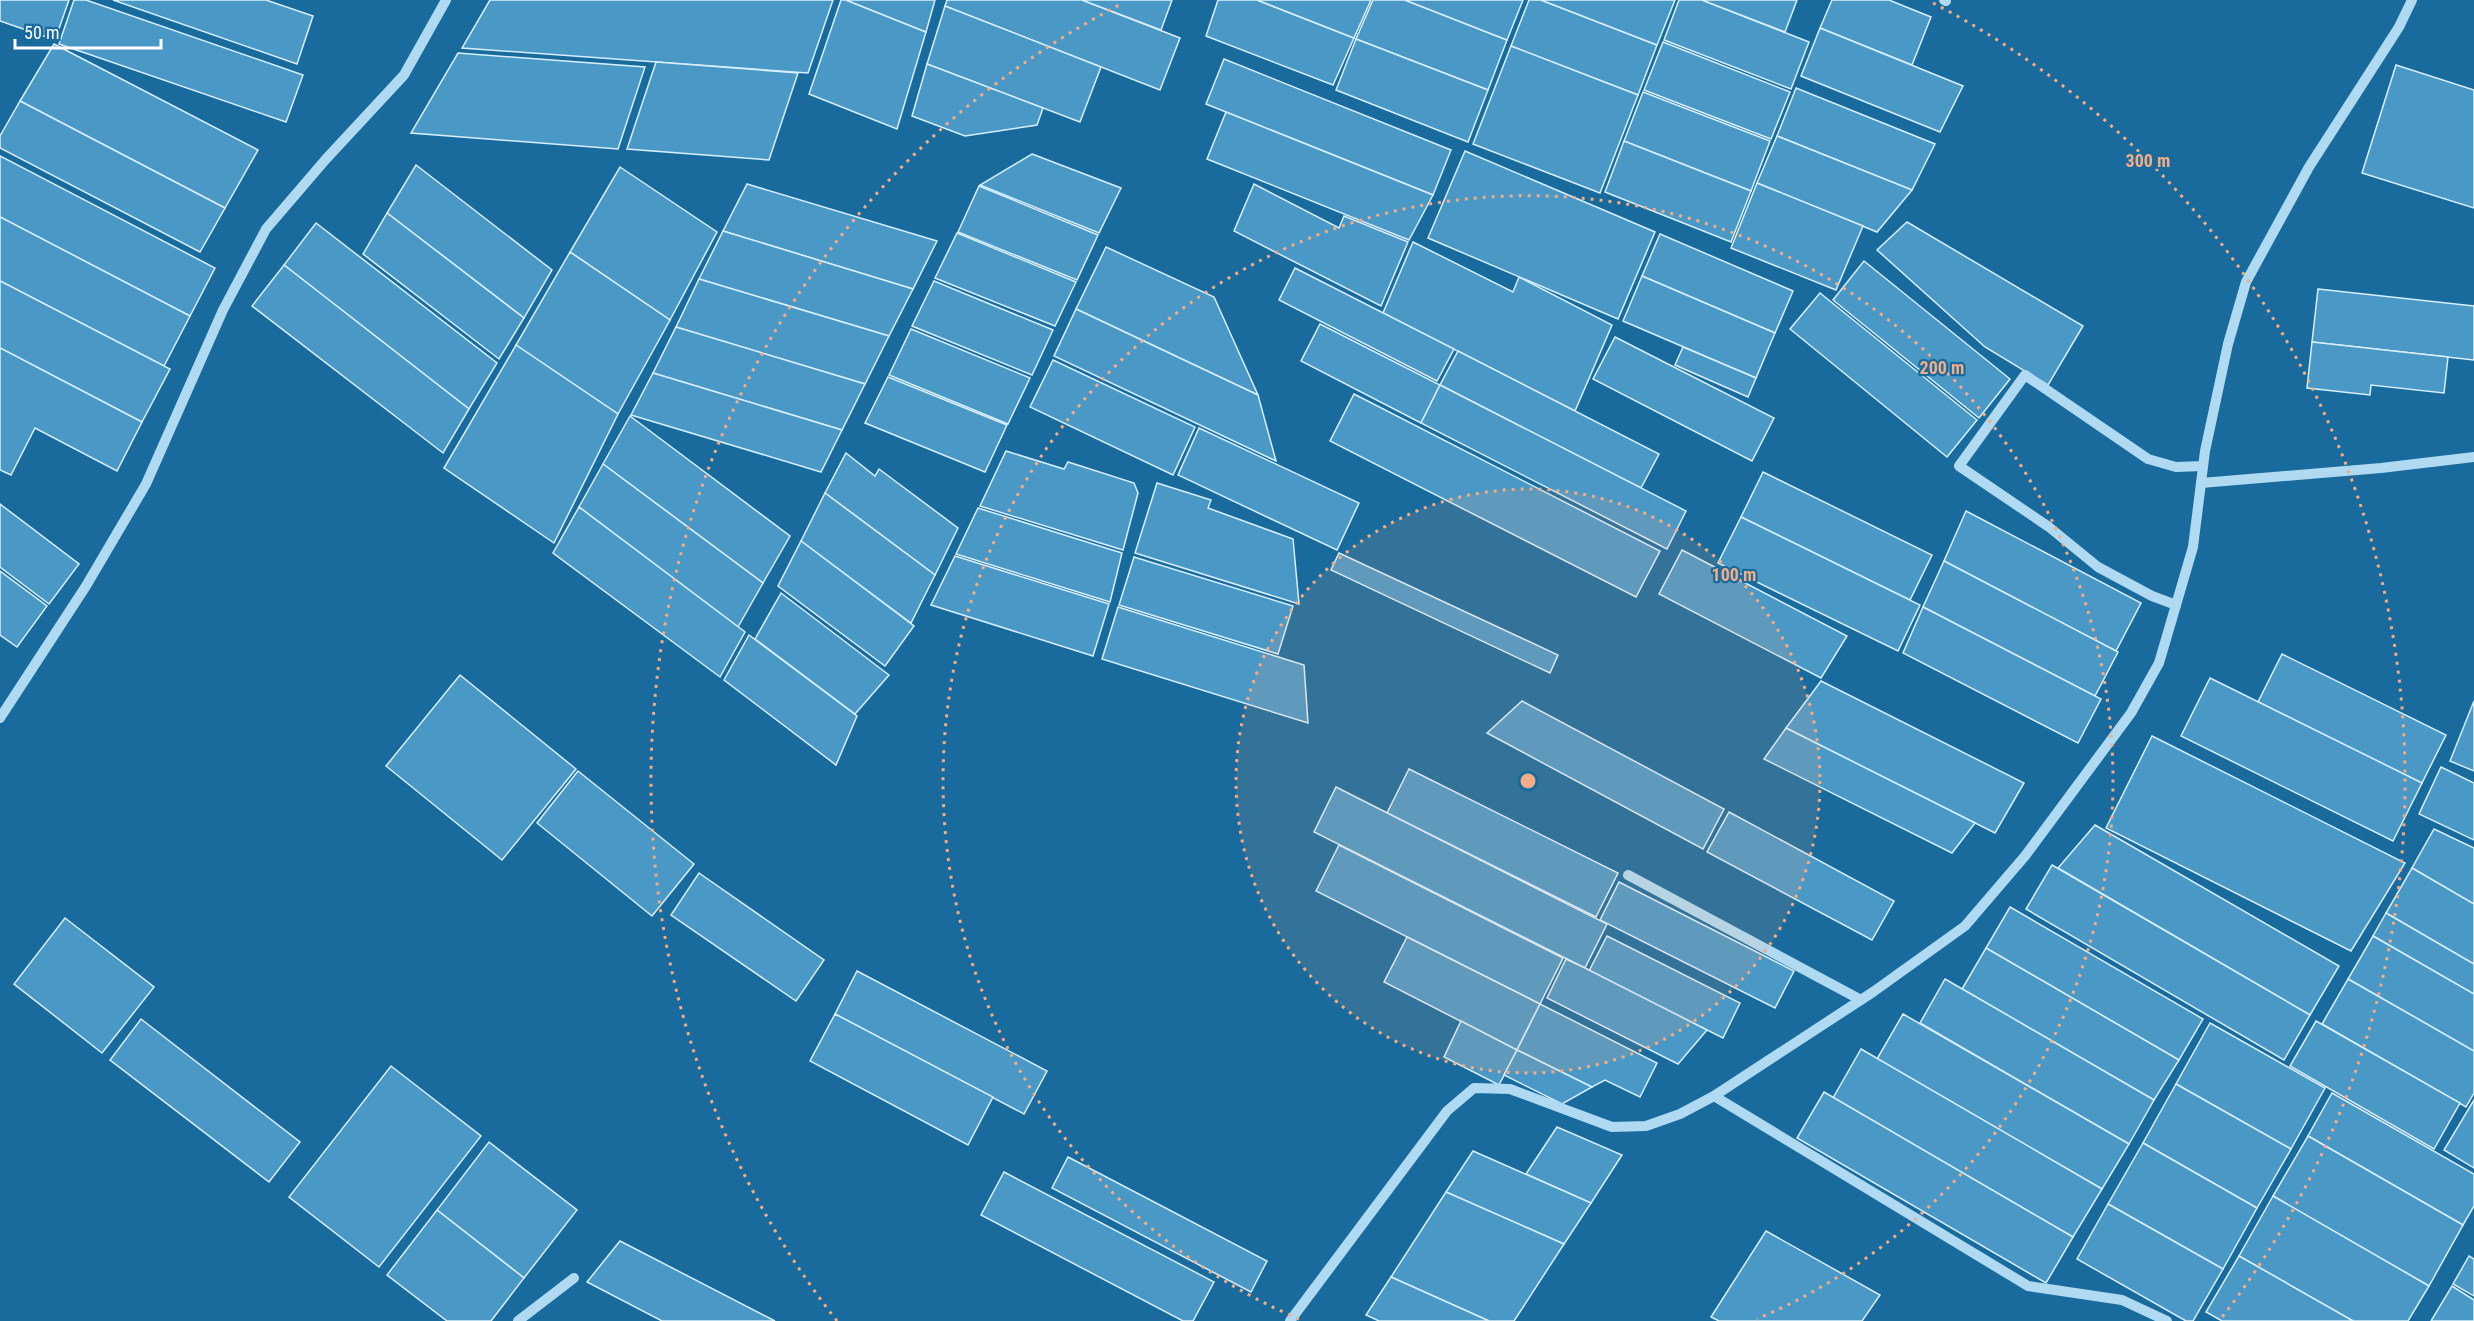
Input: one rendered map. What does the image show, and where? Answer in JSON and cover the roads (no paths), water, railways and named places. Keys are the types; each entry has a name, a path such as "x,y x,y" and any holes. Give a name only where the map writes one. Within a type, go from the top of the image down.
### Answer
{"street":[{"path":"0,718 86,586 146,484 223,310 266,229 326,159 404,75 446,0"},
{"path":"1290,1321 1447,1111 1474,1088 1510,1089 1612,1127 1646,1126 1680,1114 1714,1096 1861,1000 1965,926 2025,856 2131,712 2159,663 2193,547 2203,466 2228,344 2246,282 2309,167 2399,27 2412,0"},
{"path":"2176,604 2152,596 2098,567 2049,527 1959,466 2025,375 2148,459 2176,467 2203,466"},
{"path":"2201,483 2380,468 2474,457"},
{"path":"1628,875 1861,1000"},
{"path":"1714,1096 2028,1286 2122,1300 2167,1321"},
{"path":"518,1321 574,1278"}]}
